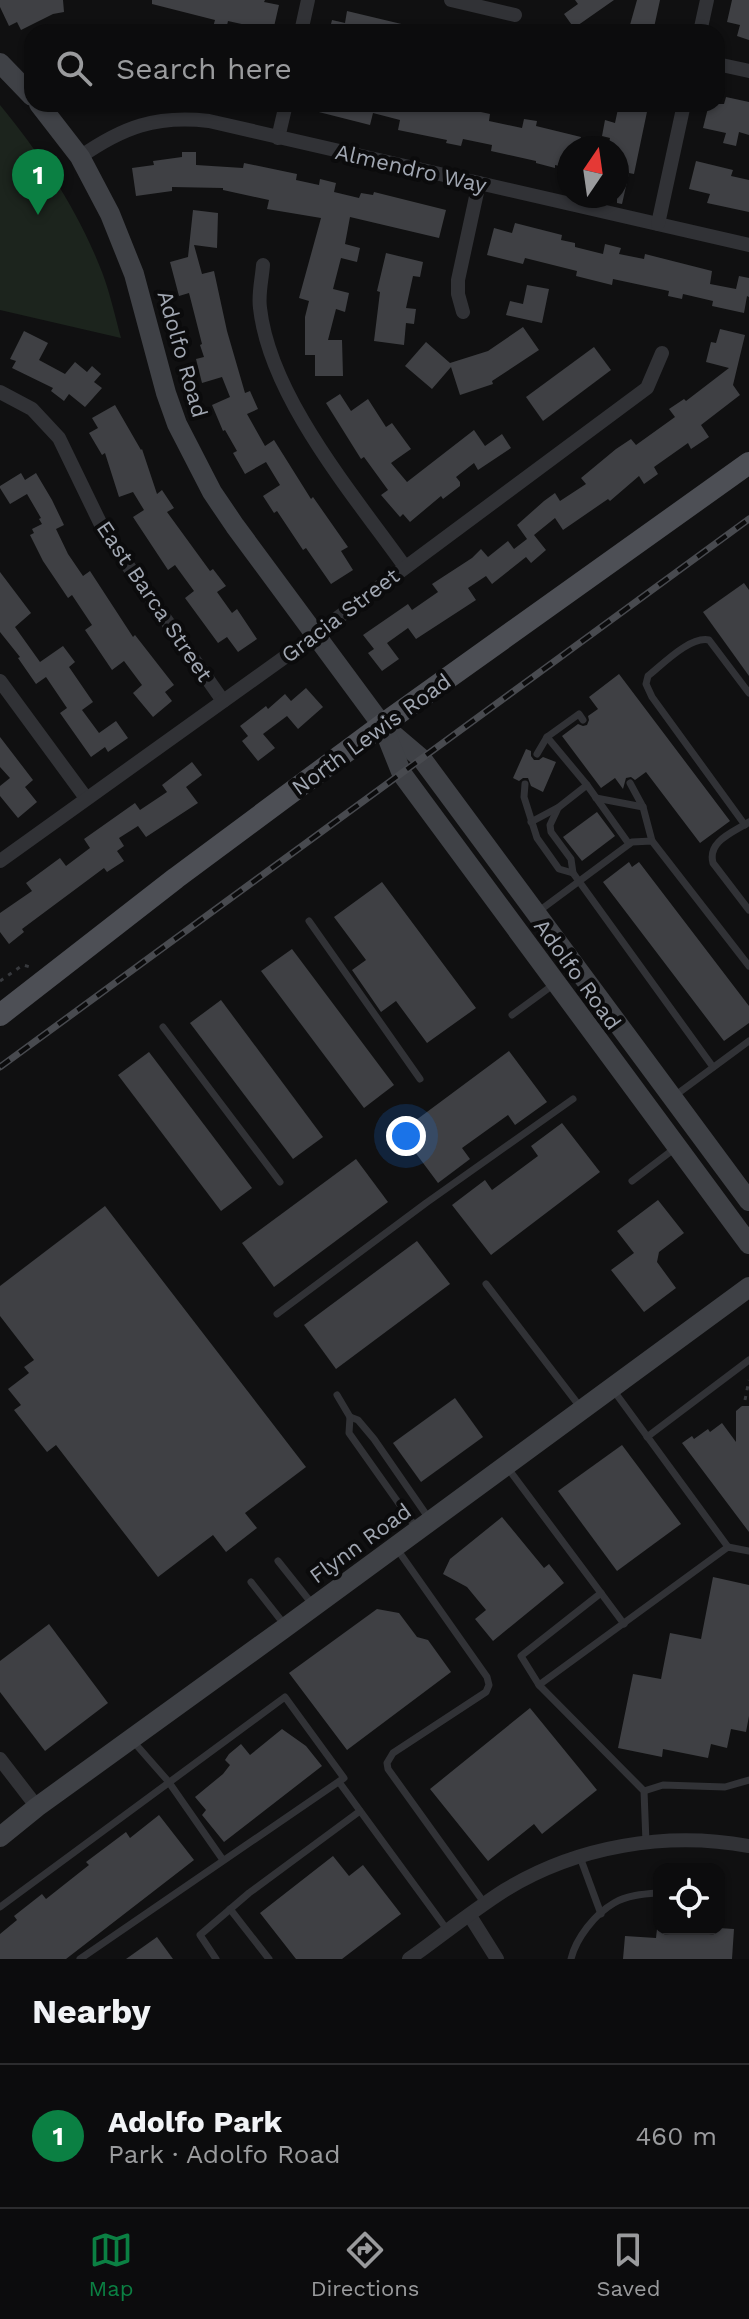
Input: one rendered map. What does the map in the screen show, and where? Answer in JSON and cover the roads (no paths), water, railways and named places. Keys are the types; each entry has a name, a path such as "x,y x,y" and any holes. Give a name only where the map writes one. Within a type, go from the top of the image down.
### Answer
{"main road":[{"path":"0,63 24,88"},
{"name":"Adolfo Road","path":"45,112 80,157 110,214 134,274 166,393 190,453 212,492 382,725 422,759 749,1201"},
{"name":"North Lewis Road","path":"0,1015 176,878 382,725 749,463"},
{"name":"Adolfo Road","path":"382,725 402,774 749,1244"},
{"name":"Flynn Road","path":"0,1837 749,1287"}],"street":[{"path":"303,24 308,0"},
{"path":"451,0 515,15"},
{"path":"702,24 707,0"},
{"path":"725,66 749,71"},
{"path":"278,138 284,112"},
{"path":"658,224 682,112"},
{"name":"Almendro Way","path":"80,157 105,140 139,125 165,120 209,121 749,245"},
{"path":"463,312 458,280 479,183"},
{"path":"263,265 259,303 262,325 282,383 320,447 405,567"},
{"name":"Gracia Street","path":"0,861 315,634 647,388 662,353"},
{"name":"East Barca Street","path":"0,392 32,409 59,438 105,533 223,701"},
{"path":"0,681 86,798"},
{"path":"0,1759 37,1807"},
{"path":"409,1959 506,1890 543,1870 580,1857 623,1845 692,1839 749,1846"},
{"path":"470,1916 497,1959"}],"lane":[{"path":"749,693 709,640 702,638 692,642 648,676 646,684 652,697 747,823 718,842 711,856 749,910"},
{"path":"537,754 547,737 579,714 583,720"},
{"path":"547,737 587,785 629,844"},
{"path":"630,783 643,807 652,841 749,966"},
{"path":"525,784 524,797 537,838 559,869 576,877"},
{"path":"531,822 559,807 587,785"},
{"path":"596,798 643,807"},
{"path":"559,807 550,825 551,832 571,859 576,877 713,1067"},
{"path":"536,912 576,877 629,844 652,841"},
{"path":"309,921 420,1079"},
{"path":"512,1015 555,983"},
{"path":"163,1027 280,1182"},
{"path":"671,1098 749,1041"},
{"path":"277,1314 573,1099"},
{"path":"632,1181 677,1147"},
{"path":"486,1284 582,1410"},
{"path":"647,1437 749,1360"},
{"path":"612,1388 728,1547 749,1551"},
{"path":"337,1395 350,1417 349,1433 424,1526"},
{"path":"350,1417 358,1420 374,1439 424,1526"},
{"path":"506,1466 624,1624"},
{"path":"395,1547 487,1677 489,1685 486,1692 393,1753 387,1763 388,1769 485,1904"},
{"path":"539,1685 728,1547"},
{"path":"278,1561 314,1606"},
{"path":"251,1582 286,1627"},
{"path":"601,1593 521,1656 539,1685 644,1791 646,1842"},
{"path":"0,1907 285,1697 344,1778 80,1959"},
{"path":"131,1739 168,1781 223,1860"},
{"path":"644,1791 663,1785 725,1787 749,1780"},
{"path":"339,1782 448,1931"},
{"path":"216,1959 200,1935 360,1811"},
{"path":"580,1857 601,1914"},
{"path":"571,1959 574,1947 591,1923 615,1902 653,1893"},
{"path":"230,1909 269,1959"}],"railway":[{"path":"0,1067 749,519"}],"place":[{"name":"Adolfo Park","path":"38,215"}]}
